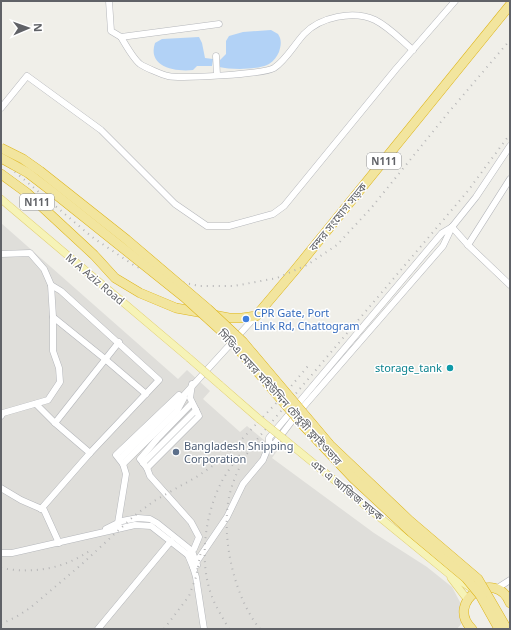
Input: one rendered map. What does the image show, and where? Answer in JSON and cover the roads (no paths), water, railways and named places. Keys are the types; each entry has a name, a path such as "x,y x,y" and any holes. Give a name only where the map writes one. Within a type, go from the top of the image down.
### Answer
{"highway":[{"name":"বন্দর সংযোগ সড়ক","path":"256,316 510,5"},
{"path":"1,148 23,159 40,171 127,240 208,309 243,342 330,445 410,521 478,579 508,626"},
{"name":"সিডিএ মেয়র মহিউদ্দিন চৌধুরী ফ্লাইওভার","path":"1,158 28,173 54,193 184,297 228,337 302,424 353,478 411,532 466,578 480,595 499,629"},
{"name":"N111","path":"1,174 27,194 94,255 115,278 140,293 176,308 229,318 256,316"},
{"path":"472,629 466,621 464,606 467,599 476,591 489,587 496,589 504,593 510,603"}],"main road":[{"name":"M A Aziz Road","path":"1,199 190,358"},
{"name":"এম এ আজিজ সড়ক","path":"190,358 259,419 449,574 476,591"},
{"name":"এম এ আজিজ সড়ক","path":"449,574 467,599"}],"street":[{"path":"109,1 111,31 121,37 140,64 169,76 189,77 216,72 257,72 272,69 285,57 310,28 328,19 339,17 360,16 376,21 413,50"},
{"path":"1,108 27,76 101,130 175,204 207,226 229,226 273,214 284,206 455,1"},
{"path":"121,37 219,24"},
{"path":"216,56 216,72"},
{"path":"269,445 275,443 298,413 443,246 452,227 476,197 510,146"},
{"path":"468,245 510,179"},
{"path":"452,227 468,245 510,285"},
{"path":"195,565 227,517 243,484 263,460 269,445 269,438 442,233 452,227"},
{"path":"1,254 30,253 44,269 51,285 53,317 52,351 59,368 60,382 48,400 2,414"},
{"path":"41,509 90,453 159,380 62,291 51,285"},
{"name":"বন্দর সংযোগ সড়ক","path":"192,384 256,316"},
{"path":"53,317 146,394"},
{"path":"55,423 119,342"},
{"path":"145,466 197,413 190,398 192,384"},
{"path":"117,525 126,474 122,462 116,455 169,403 192,384"},
{"path":"122,462 177,411 192,384"},
{"path":"190,553 194,549 199,537 191,522 150,476 140,459 192,403"},
{"path":"36,404 55,423 90,453"},
{"path":"1,488 21,500 44,510 59,544"},
{"path":"1,553 12,554 59,544 97,534 138,518 150,519 158,523 190,553 195,565 197,588 204,629"},
{"path":"117,525 151,526 190,553"},
{"path":"98,629 171,541"},
{"path":"496,589 510,580"}],"water":[{"path":"271,30 278,34 281,43 279,52 271,63 252,68 231,69 219,67 220,60 226,54 226,41 229,36 243,32"},
{"path":"199,37 202,43 205,58 213,59 212,66 197,66 193,70 178,70 164,66 155,58 155,43 162,39"}],"railway":[{"path":"1,160 92,237 135,266 152,273 200,286 234,286 277,278 307,265 337,245 372,207 448,113 510,40"},
{"path":"260,629 243,601 228,548 227,513 229,497 241,465 249,450 259,437 467,192 510,134"},
{"path":"1,624 30,608 82,564 134,516 154,501 198,476 224,458 282,397 308,366"},
{"path":"229,629 215,603 207,581 205,567 206,538 215,496 229,470 245,448"},
{"path":"1,568 13,570 37,570 48,568 71,561 92,549"},
{"path":"164,629 189,596 196,577 201,551"}],"place":[{"name":"CPR Gate, Port Link Rd, Chattogram","path":"246,319"},
{"name":"storage_tank","path":"450,368"},
{"name":"Bangladesh Shipping Corporation","path":"176,452"}]}
